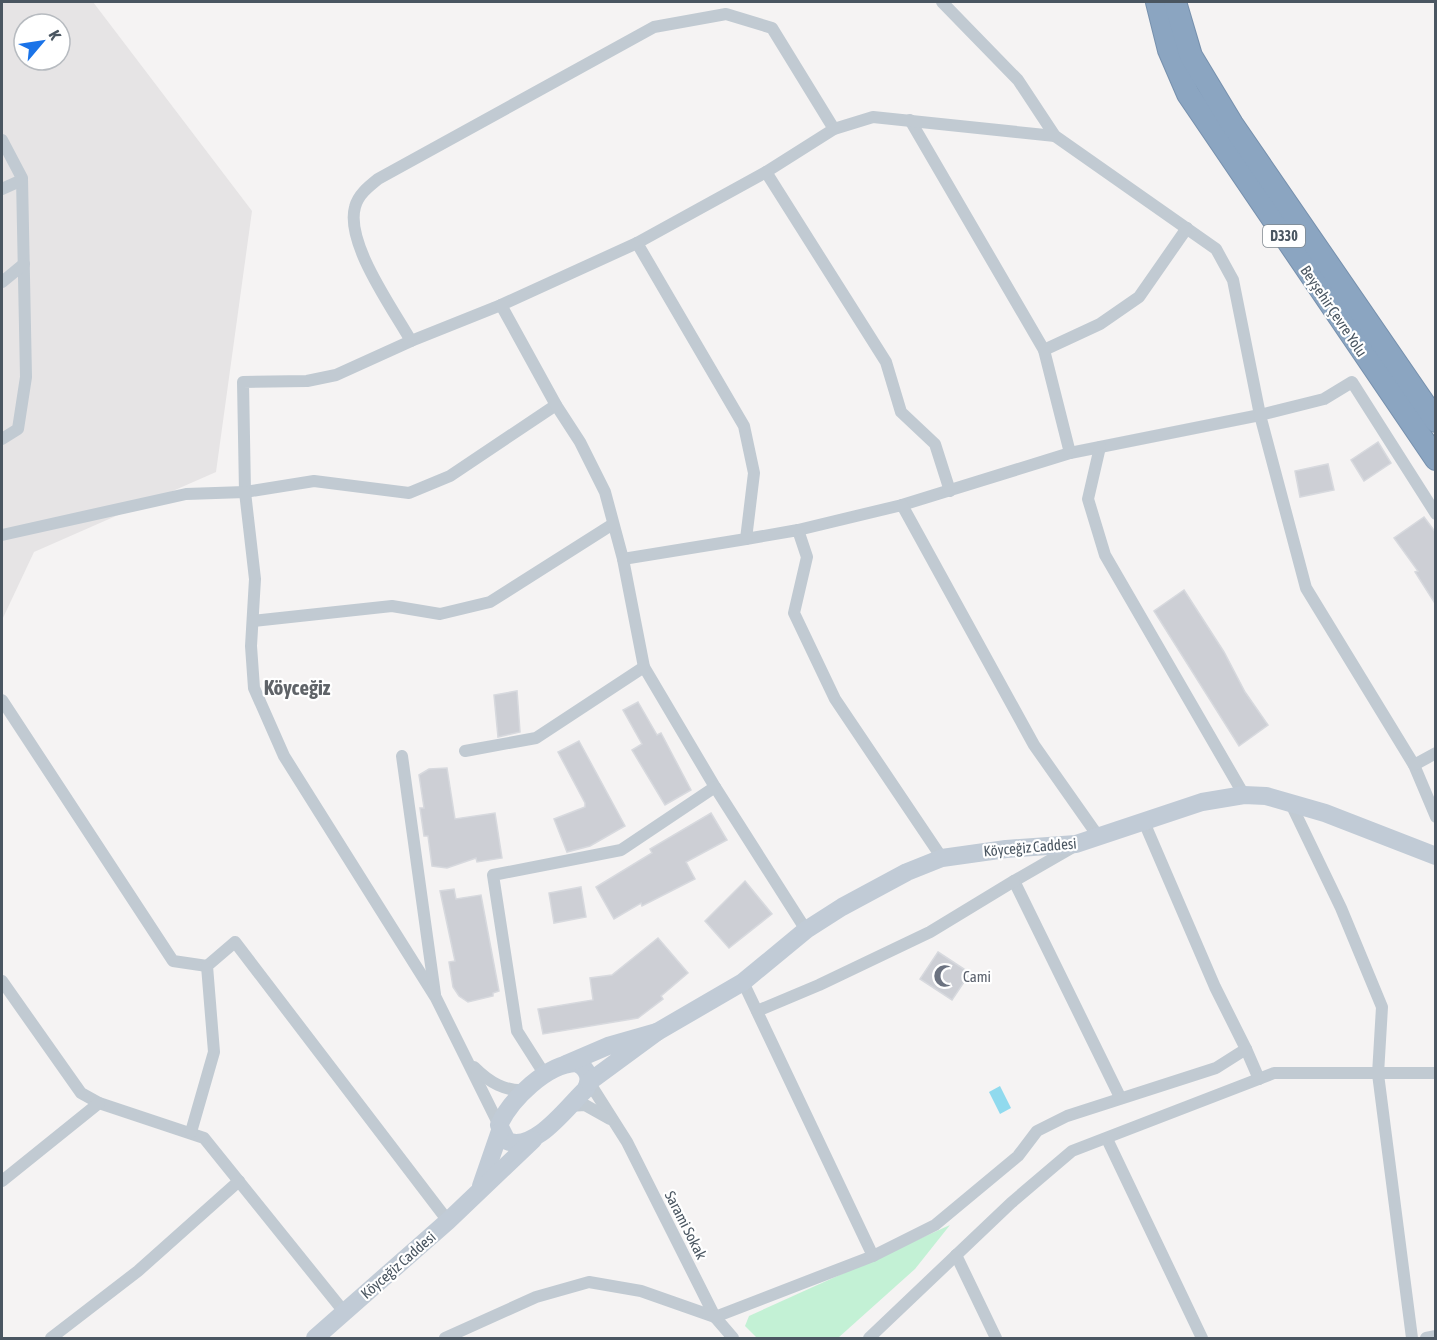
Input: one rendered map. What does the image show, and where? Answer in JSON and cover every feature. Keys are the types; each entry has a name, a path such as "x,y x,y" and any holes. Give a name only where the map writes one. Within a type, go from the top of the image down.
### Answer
{"highway":[{"name":"Beyşehir Çevre Yolu","path":"1157,2 1169,50 1188,94 1436,459"},
{"name":"Beyşehir Çevre Yolu","path":"1174,2 1191,56 1232,124 1436,421"}],"street":[{"path":"942,2 1018,80 1055,136 1216,249 1233,280 1260,415 1306,588 1414,765 1436,817"},
{"path":"411,341 364,256 354,232 355,207 364,190 378,179 654,27 726,14 772,28 834,129"},
{"path":"532,1140 512,1143 507,1141 436,998 284,756 254,688 251,646 255,579 245,492 243,382 308,381 336,375 411,341 501,305 637,243 766,172 834,129 873,117 1055,136"},
{"path":"910,120 1044,350 1070,453"},
{"path":"2,140 22,180 26,377 18,429 2,439"},
{"path":"766,172 885,362 901,412 935,444 950,491"},
{"path":"2,189 22,180"},
{"path":"1044,350 1101,324 1139,297 1187,228"},
{"path":"637,243 744,426 754,473 746,539"},
{"path":"2,282 24,264"},
{"path":"501,305 556,405 580,442 605,492 623,559 644,667 715,787 806,930"},
{"path":"623,559 798,530 902,505 1070,453 1260,415 1324,399 1352,382 1436,514"},
{"path":"2,535 186,494 245,492 314,481 409,493 450,476 556,405"},
{"path":"1100,447 1088,499 1105,555 1244,795"},
{"path":"902,505 1034,745 1098,837"},
{"path":"253,621 392,606 441,614 490,602 613,524"},
{"path":"798,530 807,557 794,613 835,699 942,858"},
{"path":"465,751 536,738 644,667"},
{"path":"2,700 173,961 207,966 236,942 448,1221"},
{"path":"1414,765 1436,753"},
{"path":"402,756 436,998"},
{"path":"545,1075 517,1031 493,874 621,850 715,787"},
{"name":"Köyceğiz Caddesi","path":"315,1338 448,1221 569,1106 589,1082 657,1032 743,982 806,930 874,889 942,858 1006,849 1076,844 1202,802 1244,795 1266,796 1290,802 1436,856"},
{"path":"1290,802 1341,908 1382,1007 1378,1074 1412,1338"},
{"path":"1144,822 1215,987 1259,1079"},
{"path":"757,1011 819,985 930,932 1076,844"},
{"path":"1014,881 1120,1097"},
{"path":"192,1132 214,1052 207,966"},
{"path":"2,981 81,1093 99,1103 192,1132 204,1138 345,1313"},
{"path":"743,982 873,1256"},
{"name":"Köyceğiz Caddesi","path":"480,1190 500,1128 510,1107 528,1090 545,1075 566,1064 608,1046 657,1032"},
{"path":"445,1338 536,1297 589,1282 641,1291 715,1317 873,1256 935,1225 1018,1156 1037,1131 1067,1116 1120,1097 1216,1068 1246,1049"},
{"path":"469,1062 500,1086 516,1091 528,1090"},
{"path":"566,1064 580,1065 588,1074 589,1082"},
{"path":"869,1338 1011,1203 1072,1151 1274,1073 1436,1073"},
{"name":"Sarami Sokak","path":"589,1082 616,1123 715,1317 733,1338"},
{"path":"2,1181 99,1103"},
{"path":"569,1106 578,1104 594,1108 616,1123"},
{"path":"1107,1138 1202,1338"},
{"path":"51,1338 138,1270 239,1181"},
{"path":"956,1255 996,1338"},
{"path":"1426,1338 1436,1336"}],"shaded area":[{"path":"2,2 93,2 252,211 216,472 34,552 2,620"}],"green space":[{"path":"950,1225 915,1269 838,1338 757,1338 745,1326 749,1316"}],"water":[{"path":"1000,1086 1011,1108 1000,1114 989,1092"}],"building":[{"path":"1378,442 1391,463 1364,481 1351,460"},
{"path":"1328,464 1334,490 1300,497 1295,471"},
{"path":"1424,517 1436,533 1436,605 1415,572 1418,571 1394,538"},
{"path":"1184,590 1224,652 1245,692 1268,725 1239,746 1154,611"},
{"path":"517,691 520,732 498,737 494,695"},
{"path":"638,702 657,735 661,733 691,790 665,805 632,750 642,744 623,710"},
{"path":"579,741 625,826 590,846 567,852 554,819 585,807 585,803 558,752"},
{"path":"447,768 455,819 495,813 502,858 477,862 476,858 447,868 432,866 428,836 424,836 420,808 424,808 419,775 429,769"},
{"path":"711,813 727,840 686,862 695,879 642,906 641,903 614,919 596,887 652,853 650,849"},
{"path":"745,881 772,914 729,948 705,921"},
{"path":"581,887 586,917 554,923 549,893"},
{"path":"454,889 456,899 481,895 499,991 493,993 493,996 468,1002 459,996 453,987 449,962 455,961 440,891"},
{"path":"658,938 688,973 661,996 663,999 638,1018 543,1034 538,1009 593,1000 590,978 612,975"},
{"name":"Cami","path":"938,952 970,973 952,1000 920,979"}],"place":[{"name":"Cami","path":"945,976"}],"district":[{"name":"Köyceğiz","path":"297,687"}]}
